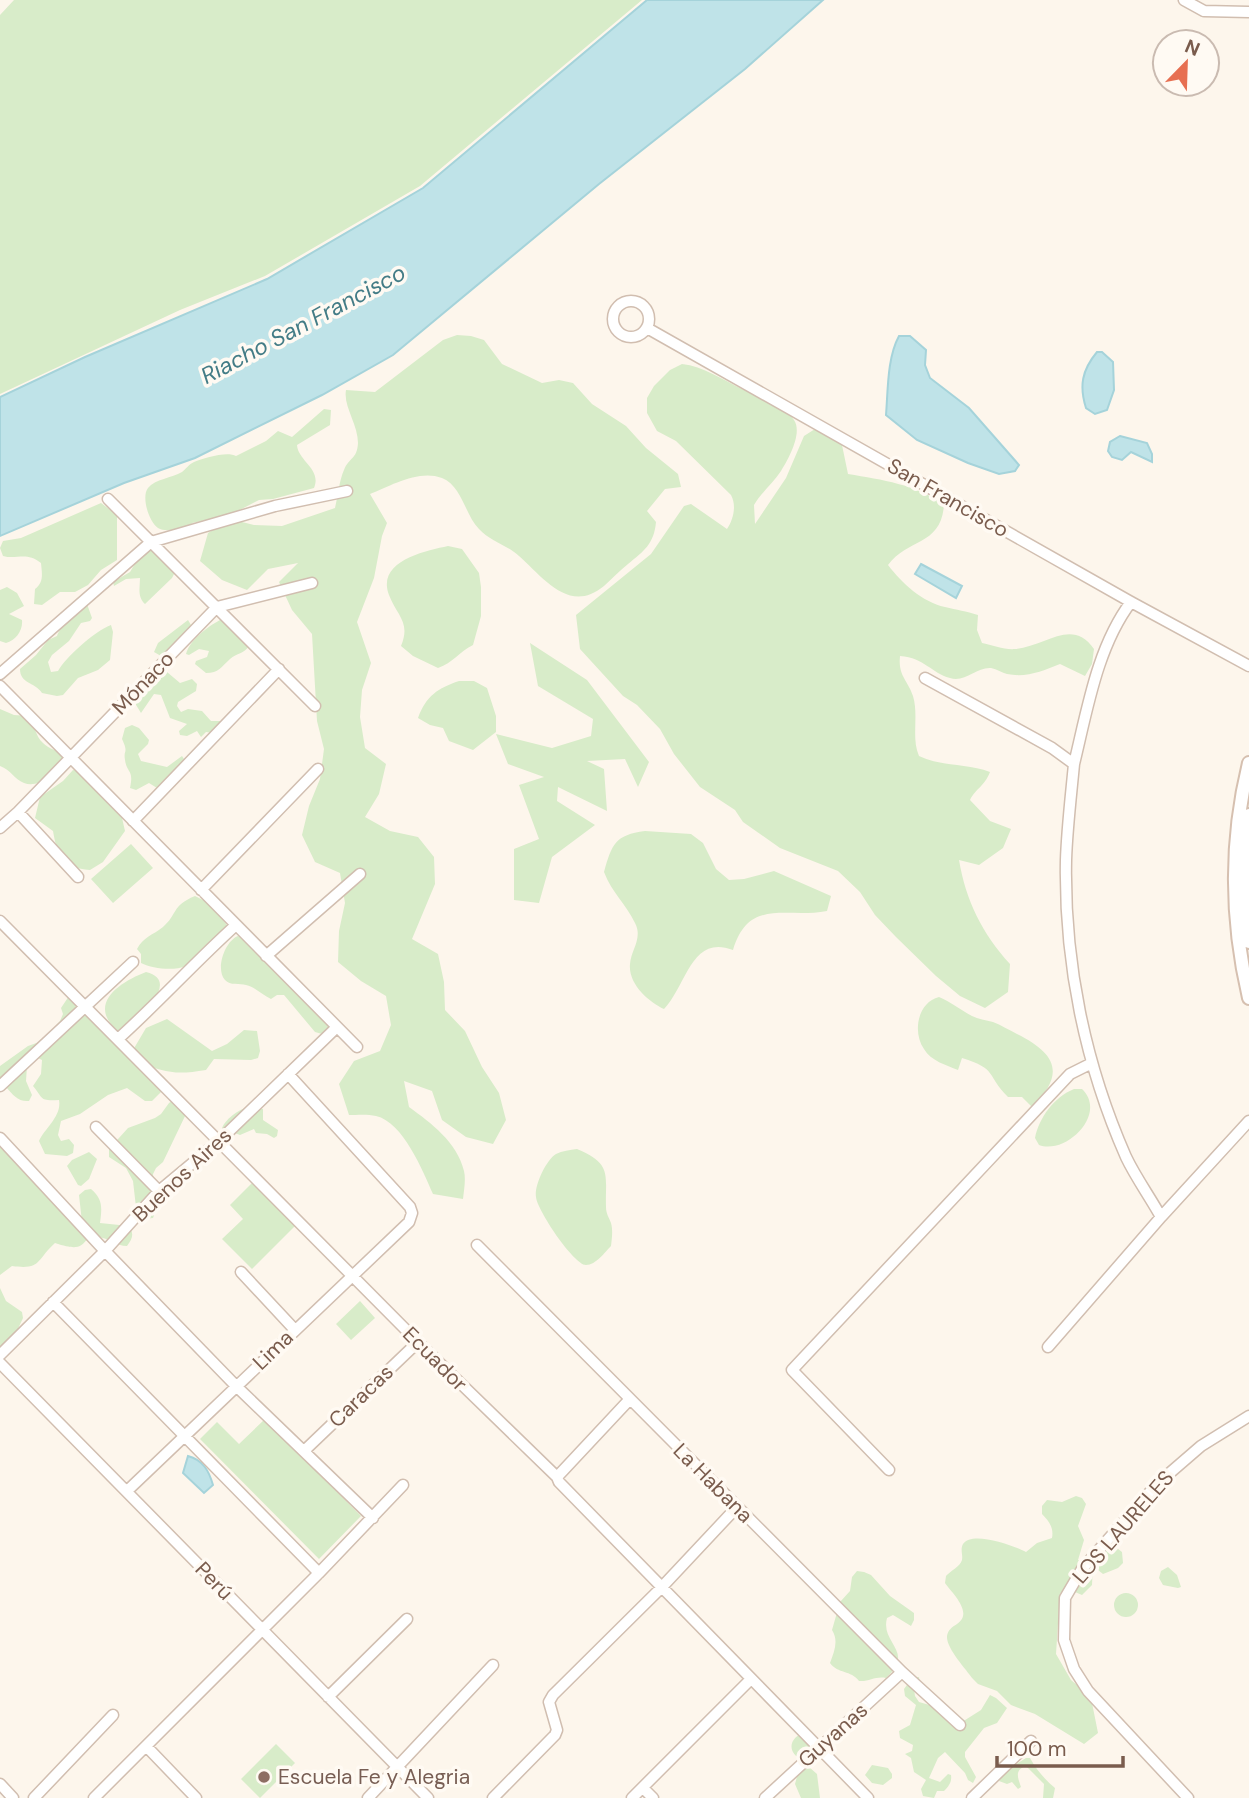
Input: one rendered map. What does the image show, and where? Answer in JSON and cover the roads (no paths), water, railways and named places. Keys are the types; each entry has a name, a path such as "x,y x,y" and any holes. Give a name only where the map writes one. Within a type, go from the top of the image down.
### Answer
{"street":[{"path":"1184,0 1204,11 1249,12"},
{"name":"San Francisco","path":"647,328 1249,666"},
{"path":"0,674 151,541 275,506 347,491"},
{"path":"108,499 315,706"},
{"path":"217,607 312,583"},
{"path":"1131,602 1113,631 1097,676 1074,764 1066,859 1068,924 1078,1008 1092,1063 1127,1158 1161,1217"},
{"name":"Mónaco","path":"0,828 217,607"},
{"path":"133,821 279,669"},
{"path":"926,678 1052,748 1074,764"},
{"path":"0,686 357,1047"},
{"path":"1249,763 1239,815 1235,882 1239,941 1249,998"},
{"path":"201,890 318,769"},
{"path":"18,812 78,877"},
{"path":"1249,815 1245,883 1249,942"},
{"path":"266,956 360,874"},
{"name":"Ecuador","path":"0,921 418,1342 556,1477 868,1798"},
{"path":"118,1039 157,1005 179,979 236,925"},
{"path":"0,1086 133,962"},
{"name":"Buenos Aires","path":"0,1355 104,1251 159,1191 219,1141 337,1027"},
{"path":"889,1470 792,1370 1070,1074 1092,1063"},
{"name":"Lima","path":"127,1491 409,1222 412,1213 410,1207 288,1074"},
{"path":"1048,1347 1249,1121"},
{"path":"96,1127 159,1191"},
{"path":"0,1138 104,1251 236,1386 373,1518"},
{"name":"La Habana","path":"477,1245 902,1672 956,1722"},
{"path":"241,1272 295,1330"},
{"path":"53,1302 319,1573"},
{"name":"Caracas","path":"305,1450 418,1342"},
{"name":"Perú","path":"0,1363 428,1798"},
{"path":"556,1477 630,1399"},
{"name":"LOS LAURELES","path":"1188,1798 1088,1691 1074,1669 1064,1640 1065,1598 1082,1569 1157,1484 1201,1446 1249,1416"},
{"path":"94,1798 403,1485"},
{"path":"493,1798 555,1735 557,1730 549,1702 553,1695 661,1588 737,1507"},
{"path":"328,1697 407,1619"},
{"path":"368,1798 493,1665"},
{"name":"Guyanas","path":"765,1798 902,1672"},
{"path":"632,1798 751,1679"},
{"path":"34,1798 113,1715"},
{"path":"972,1798 1031,1741"},
{"path":"146,1746 196,1798"},
{"path":"0,1784 13,1798"},
{"path":"643,1788 653,1798"}],"water":[{"name":"Riacho San Francisco","path":"647,0 823,0 745,69 599,184 393,355 322,395 195,458 124,483 0,536 0,397 85,357 267,279 423,188"},
{"path":"899,336 910,336 926,350 925,365 930,378 969,408 1019,465 1015,471 999,474 968,463 917,440 886,415 890,364"},
{"path":"1097,352 1102,352 1113,362 1114,390 1107,410 1095,414 1086,408 1082,385 1088,365"},
{"path":"1120,436 1147,443 1152,462 1131,452 1122,460 1112,457 1108,451 1110,442"},
{"path":"921,564 962,586 956,598 915,574"},
{"path":"188,1456 201,1463 210,1475 213,1485 204,1493 183,1473"}],"place":[{"name":"Escuela Fe y Alegria","path":"264,1777"}]}
